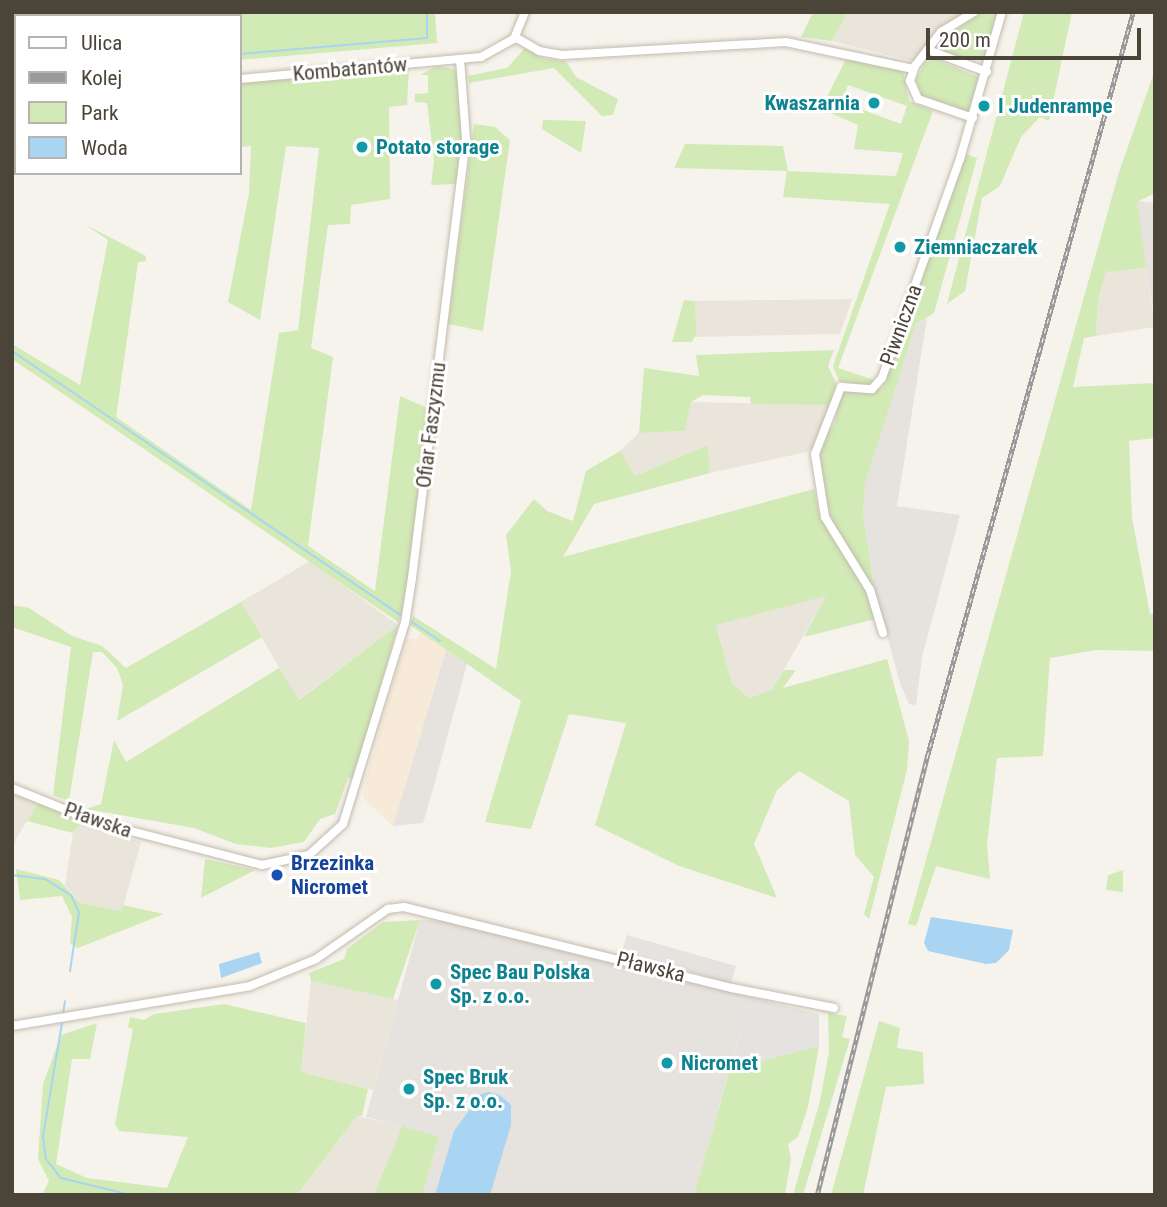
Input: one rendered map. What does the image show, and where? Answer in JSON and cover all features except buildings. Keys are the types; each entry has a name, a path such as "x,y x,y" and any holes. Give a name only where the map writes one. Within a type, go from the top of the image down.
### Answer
{"street":[{"path":"460,60 481,57 515,37 526,12"},
{"path":"973,118 916,98 910,85 913,69 947,27 974,12"},
{"name":"Piwniczna","path":"883,632 870,590 825,517 815,454 841,387 868,389 879,384 973,118 1002,12"},
{"path":"515,37 546,53 562,55 786,42 913,69"},
{"path":"928,50 987,72"},
{"name":"Kombatantów","path":"242,79 460,60"},
{"name":"Ofiar Faszyzmu","path":"309,855 332,838 350,807 405,623 466,139 460,60"},
{"name":"Pławska","path":"12,788 96,822 249,863 282,863 309,855"},
{"name":"Pławska","path":"12,1026 250,986 316,959 388,909 429,909 732,988 834,1008"}],"shaded area":[{"path":"848,12 967,12 917,60 908,60 832,41"},
{"path":"1137,201 1155,203 1155,320 1140,234"},
{"path":"1146,268 1155,327 1096,336 1098,300 1106,272"},
{"path":"852,299 840,334 695,337 695,301"},
{"path":"927,318 897,506 960,515 922,657 916,705 909,704 900,683 874,588 863,513 865,484 916,324"},
{"path":"691,402 830,405 811,451 710,473 708,445 635,476 620,451 639,433 685,431"},
{"path":"310,561 398,625 298,700 241,602"},
{"path":"827,595 772,690 749,698 732,683 716,624"},
{"path":"421,632 446,650 393,826 363,798 365,781 406,638 415,639"},
{"path":"446,650 467,664 423,823 393,826"},
{"path":"12,794 38,803 16,839 12,855"},
{"path":"81,822 141,842 122,911 80,903 65,885 73,833"},
{"path":"420,920 442,921 750,997 694,1195 422,1195 439,1136 366,1117"},
{"path":"627,935 736,966 731,983 622,952"},
{"path":"311,981 398,1000 373,1090 301,1072"},
{"path":"750,997 819,1014 819,1046 730,1069"},
{"path":"357,1116 402,1126 374,1195 297,1195"}],"green space":[{"path":"12,12 435,12 437,43 242,60 242,14 14,14 12,79"},
{"path":"813,12 848,12 832,41 801,37"},
{"path":"983,12 999,12 984,61 944,53 942,38"},
{"path":"1024,12 1072,12 1049,121 1040,117 1021,137 1000,186 982,198 965,291 947,304"},
{"path":"525,48 546,59 566,61 576,77 618,99 613,115 602,116 554,68 469,83 468,76 507,68"},
{"path":"846,59 903,71 909,101 933,111 838,368 877,381 869,386 839,381 833,366 890,204 783,197 787,171 674,168 685,144 783,146 788,171 896,176 903,153 854,149 858,125 821,109","holes":["848,85 907,106 901,124 842,102"]},
{"path":"934,59 981,78 972,110 962,112 922,97 916,80 925,62"},
{"path":"437,66 454,69 459,77 463,141 457,184 431,185 434,161 427,103 415,102 415,94 428,93 428,75 420,75"},
{"path":"409,68 407,105 389,107 390,199 351,205 350,224 328,225 311,348 333,357 308,546 375,591 400,396 432,410 404,608 398,622 12,359 12,344 80,385 108,240 86,225 146,256 146,261 138,262 116,417 251,510 279,333 298,330 319,148 286,146 260,320 228,302 249,193 251,146 242,147 242,83"},
{"path":"1155,70 1155,193 1137,202 1146,268 1106,272 1098,300 1096,336 1084,338 1073,387 1155,383 1155,438 1129,441 1132,518 1150,614 1155,614 1155,651 1096,650 1050,658 1043,756 997,758 987,844 990,879 936,866 916,926 908,924 1119,172"},
{"path":"543,120 586,121 581,153 542,129"},
{"path":"474,124 495,127 510,140 483,331 448,324"},
{"path":"966,154 977,158 934,313 916,324 865,484 863,513 874,588 835,530 819,475 819,448 834,424 841,394 848,389 868,393 883,387"},
{"path":"684,300 695,301 696,334 692,342 672,342"},
{"path":"834,350 828,366 836,383 830,405 751,404 750,397 703,395 691,402 685,431 639,433 644,368 699,376 696,355"},
{"path":"708,445 710,473 594,504 563,557 814,489 819,512 836,544 867,589 875,619 804,637 826,596 716,625 732,683 749,698 772,690 784,670 796,670 783,688 887,659 909,741 907,770 869,919 864,914 874,877 855,855 849,801 799,771 777,790 754,844 777,898 679,866 595,825 626,723 569,714 531,829 485,822 521,701 410,625 413,616 496,669 511,571 506,535 534,499 547,511 573,521 586,471 620,451 635,476"},
{"path":"241,602 262,637 117,721 123,685 117,668 102,652 93,652 69,801 53,795 71,647 12,627 12,605 29,608 72,636 102,646 126,668"},
{"path":"398,625 354,779 348,778 335,814 320,819 304,842 271,848 236,844 194,828 86,809 101,804 114,740 126,762 279,668 299,700"},
{"path":"38,803 81,822 73,833 27,821"},
{"path":"205,859 255,870 201,898"},
{"path":"16,869 59,880 80,903 121,911 123,905 164,914 78,948 70,944 72,917 62,896 20,900"},
{"path":"1123,870 1123,892 1106,890 1108,875"},
{"path":"420,920 393,999 311,981 309,973 344,959 347,949 383,922"},
{"path":"224,1004 306,1023 301,1072 368,1089 362,1116 357,1116 297,1195 42,1195 49,1181 38,1159 43,1084 61,1035 97,1023 90,1059 72,1059 56,1164 87,1178 167,1188 188,1137 119,1131 115,1124 133,1029 128,1027 130,1017 144,1020 154,1014"},
{"path":"828,1013 847,1016 842,1037 850,1039 803,1195 793,1195 820,1101 829,1052"},
{"path":"879,1021 900,1028 897,1048 923,1052 924,1084 886,1087 863,1195 831,1195"},
{"path":"819,1046 808,1107 798,1137 788,1144 791,1159 785,1195 694,1195 730,1069"},
{"path":"402,1126 439,1136 422,1195 374,1195"}],"water":[{"path":"931,917 1013,930 1009,950 996,963 986,964 928,951 924,943"},
{"path":"259,952 262,963 221,978 219,964"},
{"path":"489,1092 500,1095 511,1105 511,1125 490,1195 435,1195 454,1131 481,1094"}],"waterway":[{"path":"242,54 427,38 427,12"},
{"path":"12,351 401,615"},
{"path":"412,622 440,641"},
{"path":"12,875 45,879 71,895 79,912 70,971"},
{"path":"63,1014 65,1001"},
{"path":"62,1023 43,1136 46,1159 61,1178 131,1195"}],"railway":[{"path":"817,1195 927,757 1133,12"}],"place":[{"name":"Kwaszarnia","path":"874,103"},
{"name":"I Judenrampe","path":"984,106"},
{"name":"Potato storage","path":"362,147"},
{"name":"Ziemniaczarek","path":"900,247"},
{"name":"Brzezinka Nicromet","path":"277,875"},
{"name":"Spec Bau Polska Sp. z o.o.","path":"436,984"},
{"name":"Nicromet","path":"667,1063"},
{"name":"Spec Bruk Sp. z o.o.","path":"409,1089"}]}
